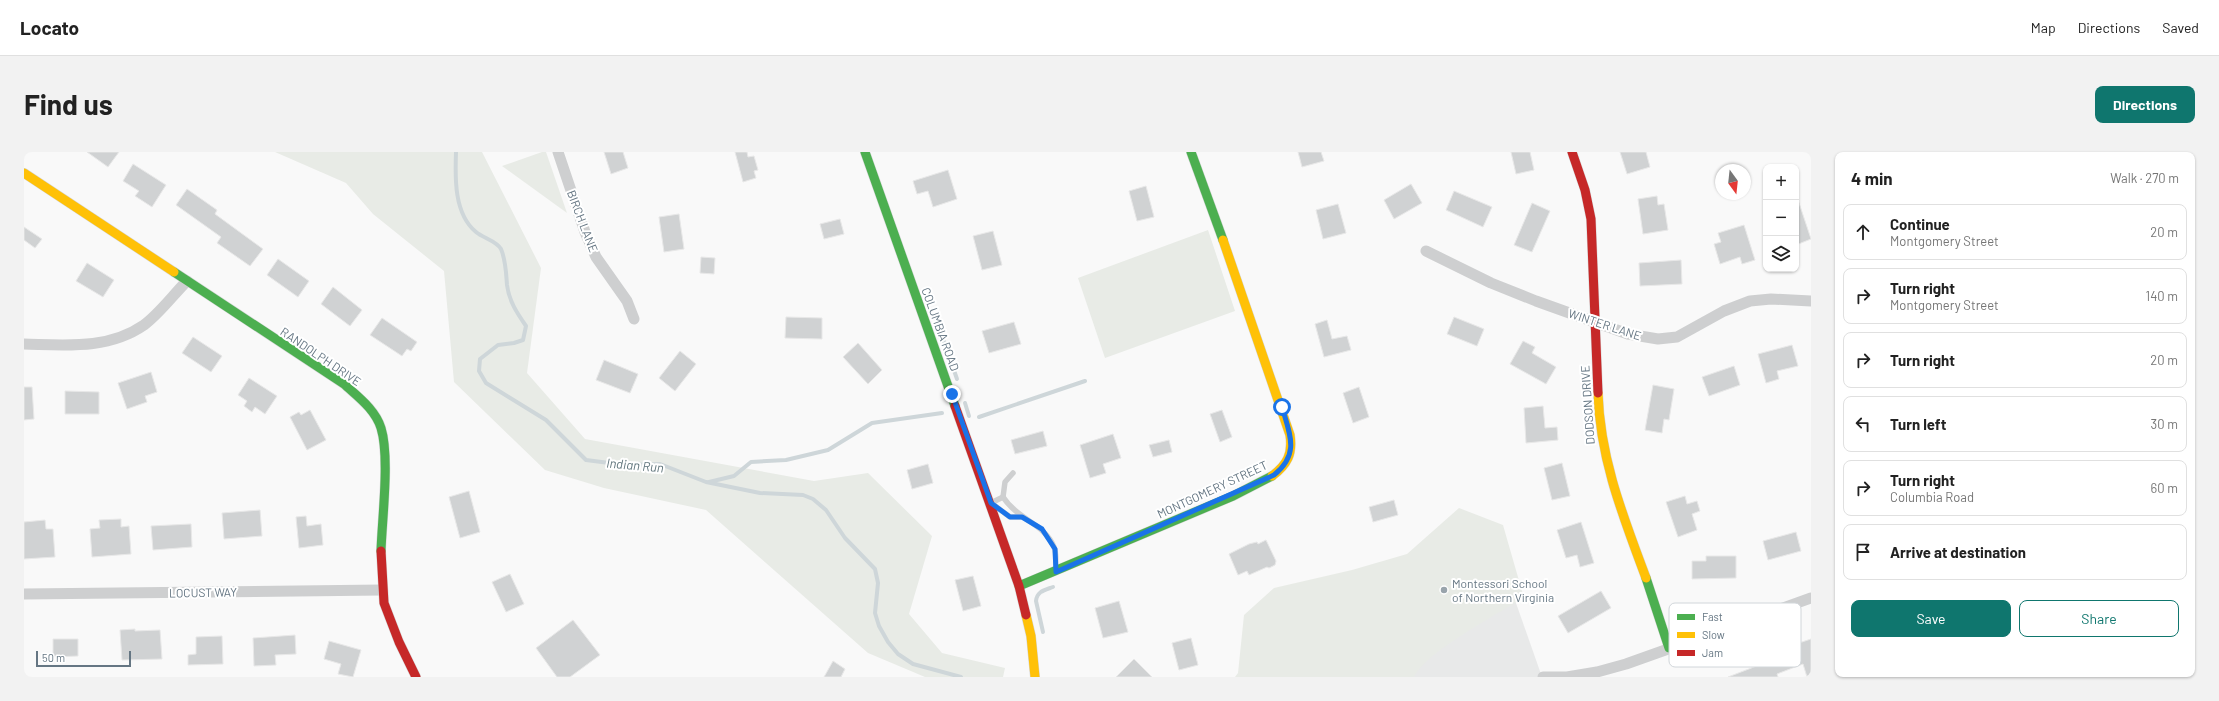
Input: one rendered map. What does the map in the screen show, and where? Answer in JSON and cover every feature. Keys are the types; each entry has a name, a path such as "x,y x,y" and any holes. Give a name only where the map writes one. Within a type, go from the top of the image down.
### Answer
{"street":[{"name":"BIRCH LANE","path":"558,152 588,238 603,268 617,285 627,301 634,319"},
{"name":"COLUMBIA ROAD","path":"865,152 991,503 1019,586 1031,636 1035,677"},
{"name":"MONTGOMERY STREET","path":"1019,586 1056,572 1274,475 1286,461 1290,453 1290,434 1282,407 1191,152"},
{"name":"DODSON DRIVE","path":"1572,152 1585,190 1591,219 1599,422 1608,475 1669,648"},
{"name":"RANDOLPH DRIVE","path":"24,173 344,384 368,405 376,416 384,440 385,457 381,541 382,590 384,603 396,635 416,677"},
{"name":"WINTER LANE","path":"1426,251 1491,283 1628,334 1658,339 1670,339 1697,327 1724,311 1743,303 1771,299 1811,301"},
{"path":"24,344 68,346 110,341 128,334 144,324 187,281"},
{"name":"LOCUST WAY","path":"24,594 382,590"},
{"path":"1797,603 1811,598"},
{"path":"1543,677 1567,677 1597,672 1669,648"}],"lane":[{"path":"1013,473 1005,482 1003,497 1011,509 1042,529 1049,538 1055,549 1056,572"},
{"path":"1003,497 991,503 1010,517 1022,517"}],"shaded area":[{"path":"275,152 482,152 541,268 527,373 585,439 814,481 868,473 932,536 909,614 942,653 1005,668 1003,677 925,677 868,653 706,510 604,488 545,470 454,382 444,271 373,214 346,183"},
{"path":"542,152 546,152 567,213 502,166"},
{"path":"1208,230 1235,311 1105,358 1078,278"},
{"path":"1459,508 1503,525 1524,598 1480,623 1447,645 1432,656 1414,677 1235,677 1238,673 1244,615 1274,588 1352,570 1407,554"},
{"path":"1491,532 1542,677 1409,677"}],"building":[{"path":"87,152 119,152 108,167"},
{"path":"604,152 623,152 628,168 611,174"},
{"path":"735,152 747,152 748,157 754,156 758,170 754,171 756,178 743,182"},
{"path":"1298,152 1321,152 1324,161 1302,167"},
{"path":"1511,152 1530,152 1534,170 1516,174"},
{"path":"1620,152 1646,152 1650,167 1627,174"},
{"path":"133,164 166,185 152,207 135,196 139,191 123,181"},
{"path":"948,170 957,199 933,207 928,191 917,194 913,181"},
{"path":"1411,184 1422,203 1394,219 1384,200"},
{"path":"1146,186 1154,217 1137,221 1129,191"},
{"path":"187,189 217,210 215,214 263,249 250,266 217,243 221,237 176,205"},
{"path":"1454,191 1492,207 1483,227 1446,210"},
{"path":"1657,196 1658,205 1664,204 1668,230 1643,234 1638,199"},
{"path":"1532,203 1550,211 1532,252 1514,245"},
{"path":"1799,203 1811,239 1799,244"},
{"path":"1338,204 1346,233 1323,239 1316,210"},
{"path":"679,214 684,249 664,252 659,217"},
{"path":"840,219 844,234 824,239 820,224"},
{"path":"1744,225 1755,260 1742,264 1740,257 1720,264 1714,244 1721,242 1718,233"},
{"path":"24,227 42,239 35,248 24,240"},
{"path":"993,231 1002,265 982,270 973,236"},
{"path":"701,257 715,258 714,274 700,273"},
{"path":"278,259 309,281 298,297 267,275"},
{"path":"1681,260 1682,284 1640,286 1639,263"},
{"path":"87,263 114,280 103,297 76,281"},
{"path":"333,287 362,310 350,326 321,304"},
{"path":"786,317 822,318 822,339 785,338"},
{"path":"1454,317 1484,329 1477,346 1447,334"},
{"path":"382,318 417,342 411,351 407,349 402,356 370,335"},
{"path":"1327,320 1332,339 1347,336 1351,350 1324,357 1315,324"},
{"path":"1014,322 1021,344 989,353 982,331"},
{"path":"193,337 222,356 211,372 182,353"},
{"path":"1523,341 1535,347 1532,353 1556,367 1546,384 1510,364"},
{"path":"858,343 882,370 868,384 843,357"},
{"path":"1792,345 1798,366 1777,371 1779,379 1766,383 1758,354"},
{"path":"680,351 696,364 675,391 659,378"},
{"path":"604,360 638,374 630,393 596,380"},
{"path":"1734,366 1740,385 1709,396 1702,377"},
{"path":"151,372 157,392 145,396 147,402 127,409 118,383"},
{"path":"249,378 277,396 265,414 255,407 252,412 244,406 247,401 238,395"},
{"path":"1653,385 1674,389 1669,420 1664,419 1662,433 1645,430"},
{"path":"24,387 32,387 34,419 24,420"},
{"path":"1359,387 1369,417 1353,423 1343,393"},
{"path":"65,391 99,392 99,414 65,414"},
{"path":"1543,406 1545,428 1557,427 1558,440 1526,443 1524,408"},
{"path":"310,410 326,440 307,450 290,417 299,412 301,415"},
{"path":"1222,410 1232,437 1220,442 1210,414"},
{"path":"1043,431 1047,446 1015,454 1011,440"},
{"path":"1113,434 1121,458 1103,464 1106,473 1090,478 1080,445"},
{"path":"1169,440 1172,452 1153,457 1149,445"},
{"path":"1562,463 1570,496 1552,500 1544,468"},
{"path":"928,464 933,483 912,489 907,470"},
{"path":"469,491 480,532 460,538 449,497"},
{"path":"1685,496 1687,504 1697,501 1700,511 1692,514 1697,530 1678,537 1666,502"},
{"path":"1394,500 1398,515 1373,522 1369,507"},
{"path":"260,510 262,536 224,539 222,513"},
{"path":"306,516 307,526 321,524 323,545 299,548 296,517"},
{"path":"121,519 121,527 129,526 131,554 92,557 90,529 100,528 99,520"},
{"path":"45,520 46,529 53,529 55,557 24,559 24,522"},
{"path":"1581,522 1594,563 1580,567 1577,555 1566,558 1557,530"},
{"path":"191,524 192,547 153,550 151,526"},
{"path":"1796,532 1801,551 1768,560 1763,541"},
{"path":"1266,540 1276,561 1275,565 1249,575 1247,571 1238,575 1229,554 1249,544 1257,542 1258,544"},
{"path":"1706,556 1736,556 1736,578 1692,579 1692,561 1706,561"},
{"path":"510,574 524,604 506,612 492,582"},
{"path":"973,576 981,606 963,611 955,580"},
{"path":"1601,591 1611,608 1568,633 1558,616"},
{"path":"1119,601 1128,632 1103,638 1095,608"},
{"path":"573,620 600,655 570,677 557,677 536,648"},
{"path":"135,629 135,631 160,630 162,659 122,660 120,630"},
{"path":"295,635 296,654 275,655 276,665 254,666 253,638"},
{"path":"222,636 223,664 188,665 188,655 196,654 196,637"},
{"path":"1191,638 1198,665 1179,670 1172,643"},
{"path":"53,639 78,639 78,656 53,657"},
{"path":"1811,639 1811,677 1807,677 1803,664 1801,665 1801,642"},
{"path":"329,641 361,650 353,677 338,674 341,664 324,659"},
{"path":"1134,659 1152,677 1116,677"},
{"path":"833,661 845,669 841,677 824,677"},
{"path":"1754,667 1795,667 1777,674 1778,677 1728,677"}],"waterway":[{"name":"Indian Run","path":"456,152 457,195 463,216 476,232 499,246 501,249 505,262 507,285 510,296 517,312 526,326 523,340 498,345 480,359 479,371 486,383 546,420 586,460 625,465 660,464 706,482 760,493 803,495 813,499 826,510 845,538 875,569 878,583 875,613 879,626 888,642 898,654 913,664 961,677"},
{"path":"936,319 957,379"},
{"path":"979,417 1085,381"},
{"path":"965,403 969,416"},
{"path":"709,482 734,476 751,462 786,460 828,450 872,423 942,413"},
{"path":"1043,632 1036,601 1038,595 1042,591 1053,587"}],"traffic: fast":[{"path":"865,152 955,406"},
{"path":"1191,152 1223,240"},
{"path":"174,272 344,384 366,404 375,415 381,428 384,440 385,455 385,488 381,551"},
{"path":"1019,586 1233,496 1272,476"},
{"path":"1646,578 1669,648"}],"traffic: slow":[{"path":"24,173 174,272"},
{"path":"1223,240 1290,435 1291,448 1288,458 1282,468 1272,476"},
{"path":"1598,393 1603,441 1608,464 1621,510 1646,578"},
{"path":"1026,615 1031,636 1035,677"}],"traffic: jam":[{"path":"1572,152 1585,190 1591,219 1598,393"},
{"path":"955,406 1019,586 1026,615"},
{"path":"381,551 384,603 399,642 416,677"}],"place":[{"name":"Montessori School of Northern Virginia","path":"1444,590"}],"route":[{"path":"952,394 991,503 1010,517 1022,517 1042,529 1055,549 1056,572 1082,562 1274,475 1280,470 1286,461 1292,446 1282,407"}]}
